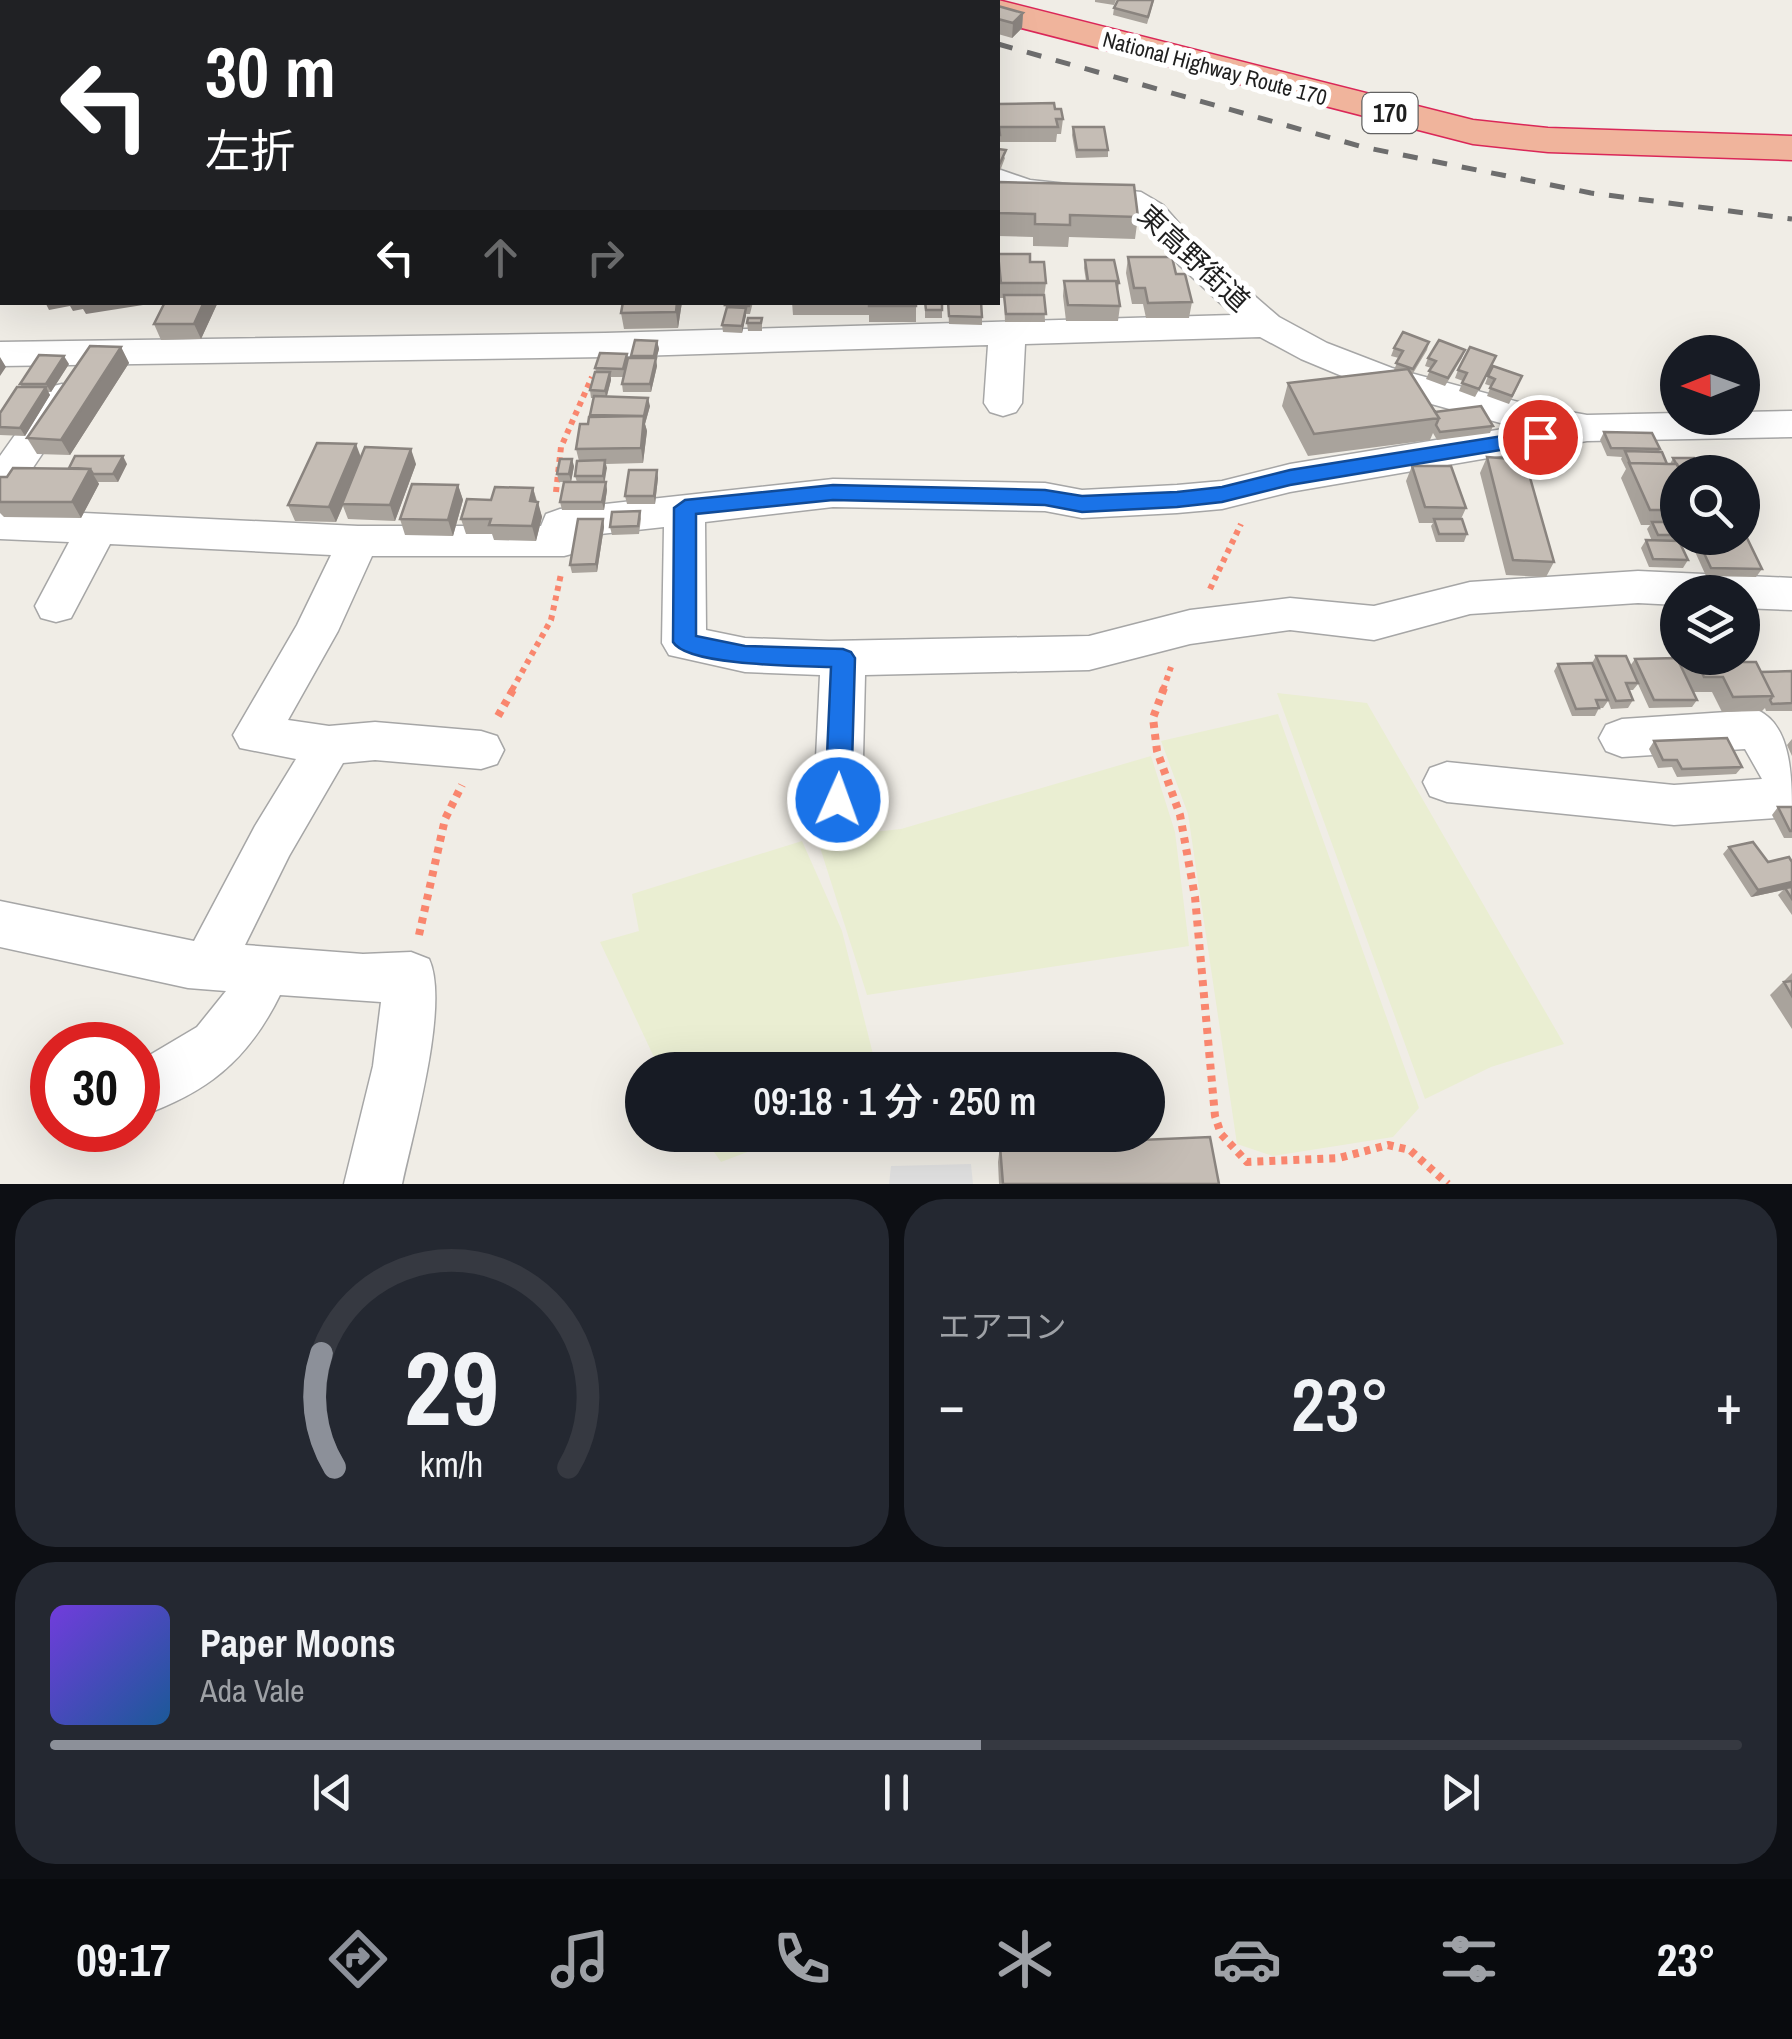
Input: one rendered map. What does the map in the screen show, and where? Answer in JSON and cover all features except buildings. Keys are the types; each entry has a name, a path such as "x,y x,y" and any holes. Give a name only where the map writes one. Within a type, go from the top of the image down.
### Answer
{"highway":[{"name":"National Highway Route 170","path":"1000,12 1473,132 1585,142 1792,148"}],"street":[{"name":"東高野街道","path":"1000,179 1025,189 1130,199 1152,212 1192,259 1266,325 1314,351 1379,376 1526,417 1586,428 1792,424"},
{"path":"0,354 90,356 605,345 1266,325"},
{"path":"1003,403 1007,335"},
{"path":"0,486 90,356"},
{"path":"0,524 358,541 562,532 685,508 833,492 1045,497 1082,504 1222,495 1586,428"},
{"path":"685,508 684,642 745,655 843,658 1088,654 1190,627 1290,614 1374,623 1470,598 1638,586 1792,594"},
{"path":"56,606 96,530"},
{"path":"358,541 316,631 256,734 286,742 329,745 376,741 481,750"},
{"path":"838,800 843,658"},
{"path":"1622,738 1757,729 1792,786"},
{"path":"208,966 272,840 329,745"},
{"path":"1447,782 1674,805 1792,797"},
{"path":"0,924 208,966 364,978 410,976 400,1066 373,1184"},
{"path":"160,1080 224,1042 246,1011 265,970"}],"path":[{"path":"410,976 444,819 551,620 561,583 562,532 554,479 564,441 605,345"},
{"path":"1257,486 1160,690 1153,718 1157,751 1180,815 1195,898 1215,1116 1221,1134 1247,1162 1339,1158 1388,1145 1410,1150 1448,1184"}],"green space":[{"path":"1277,693 1367,703 1564,1044 1491,1067 1425,1099"},
{"path":"1278,714 1419,1108 1393,1137 1273,1156 1237,1144 1188,814 1161,741"},
{"path":"1151,756 1175,832 1189,946 867,995 817,838 901,829"},
{"path":"802,841 842,931 872,1052 652,1052 600,942 639,931 632,894"},
{"path":"714,1152 747,1152 721,1162"}],"shaded area":[{"path":"971,1164 973,1184 889,1184 891,1166"}],"railway":[{"path":"1000,45 1363,147 1591,193 1792,219"}],"route":[{"path":"838,800 843,658 745,655 684,642 685,508 833,492 1045,497 1082,504 1177,499 1222,495 1290,478 1540,437"}]}
